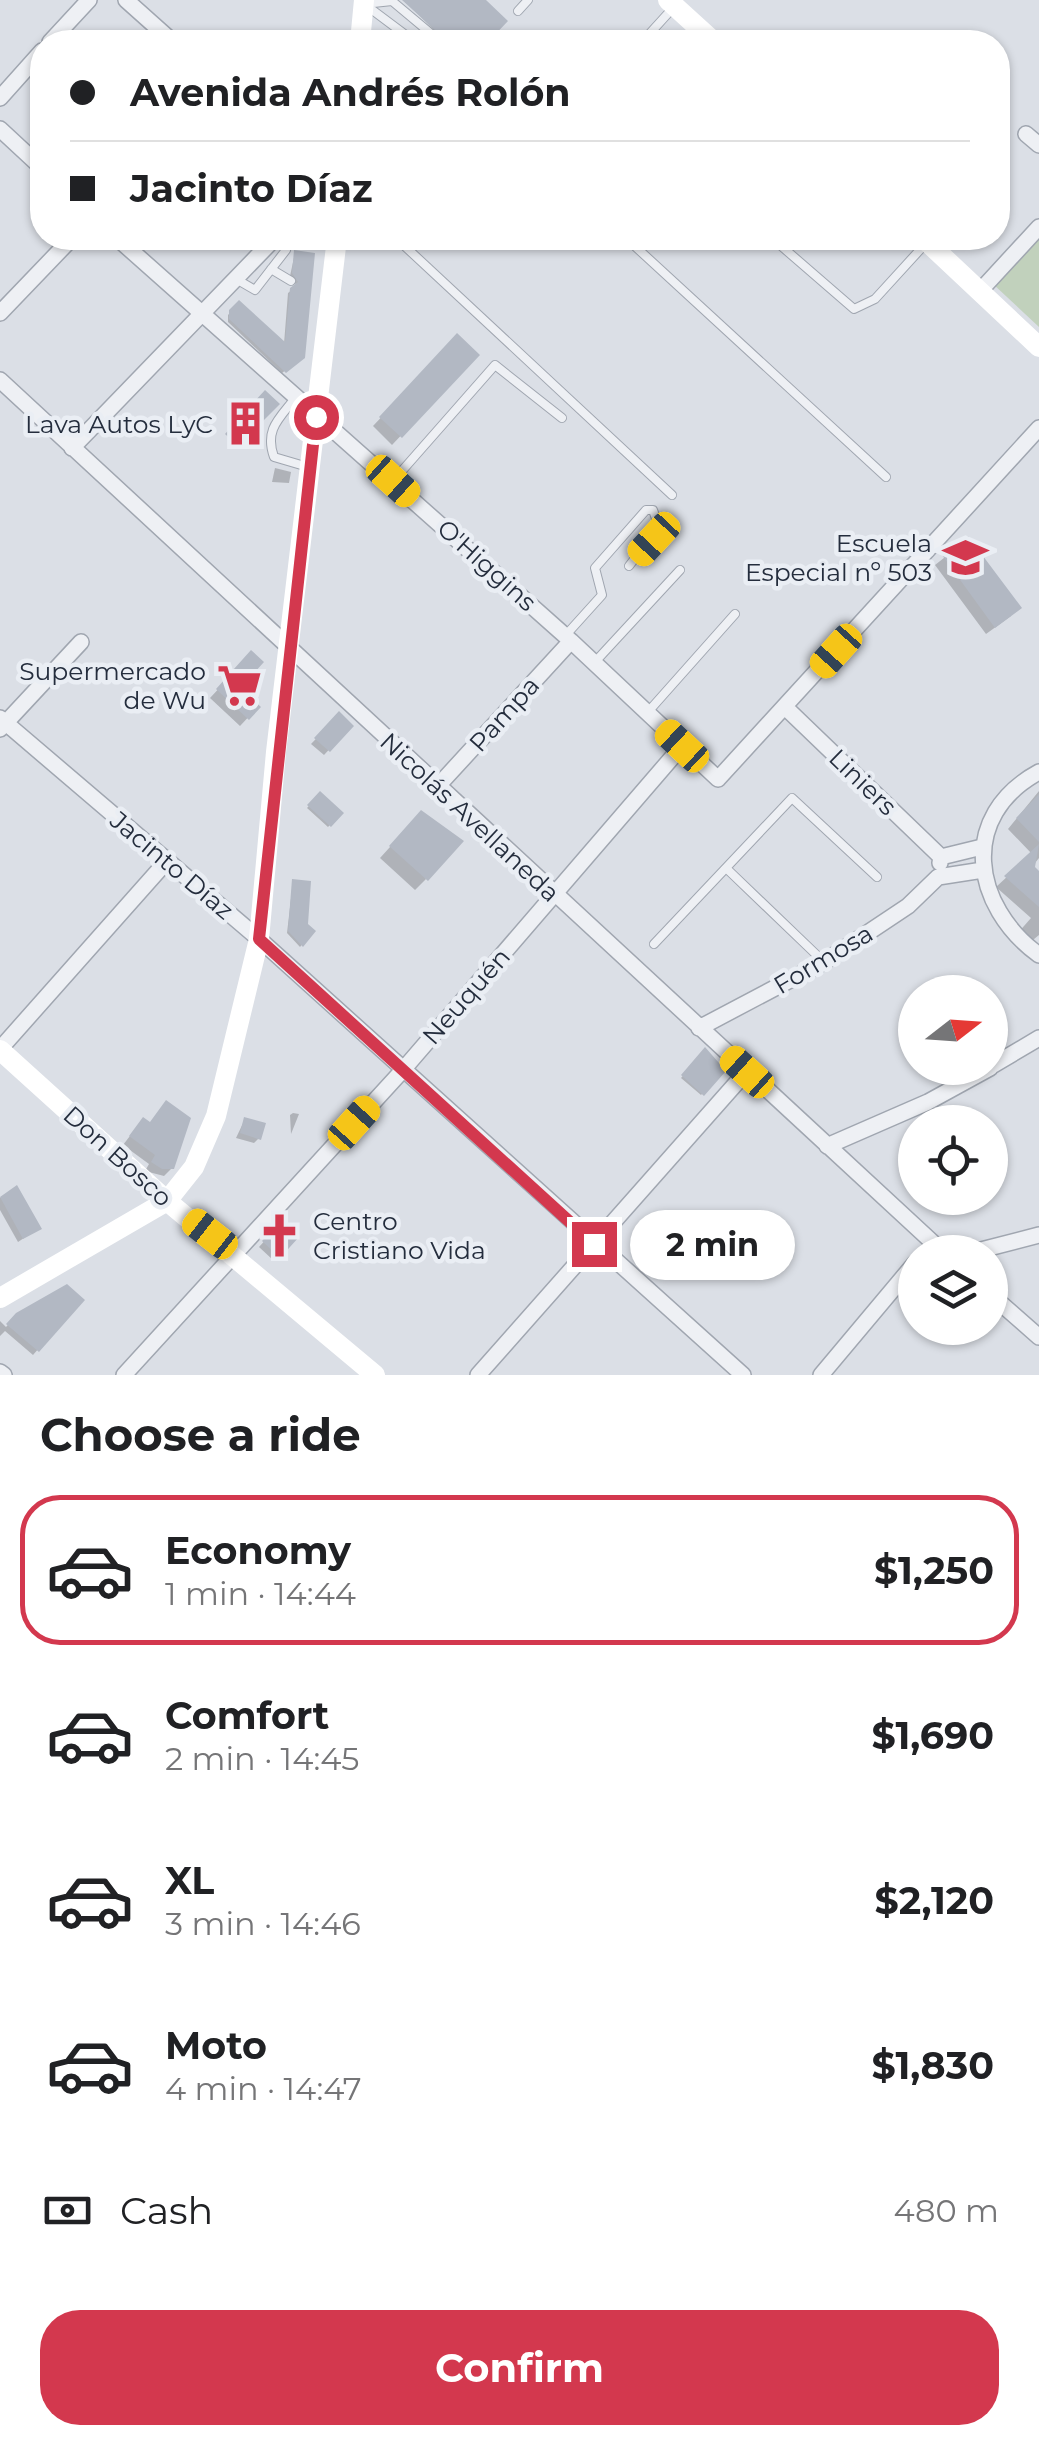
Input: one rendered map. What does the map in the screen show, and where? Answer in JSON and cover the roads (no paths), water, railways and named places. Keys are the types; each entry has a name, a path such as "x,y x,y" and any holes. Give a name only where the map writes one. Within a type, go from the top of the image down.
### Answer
{"main road":[{"path":"361,30 364,2"},
{"path":"674,2 702,30"},
{"path":"0,1298 167,1201 206,1143 259,939 316,417 324,297 335,250"},
{"path":"936,250 1039,348"},
{"name":"Don Bosco","path":"0,1050 167,1201 375,1375"}],"street":[{"path":"61,30 89,0"},
{"path":"126,0 160,30"},
{"path":"0,98 30,64"},
{"path":"0,129 30,157"},
{"path":"980,291 1039,227"},
{"path":"0,313 60,250"},
{"name":"O'Higgins","path":"130,250 568,638 718,779 785,707"},
{"path":"72,448 264,250"},
{"name":"Nicolás Avellaneda","path":"2,386 920,1235"},
{"path":"785,707 1039,428"},
{"name":"Pampa","path":"437,786 568,638"},
{"path":"2,724 81,642"},
{"name":"Liniers","path":"785,707 941,856"},
{"name":"Jacinto Díaz","path":"2,724 259,939 744,1375"},
{"name":"Neuquén","path":"124,1375 402,1071 682,746"},
{"path":"1039,772 1000,806 982,847 982,870 996,910 1022,943 1039,955"},
{"path":"982,847 941,856 938,877 982,870"},
{"path":"0,1050 166,862"},
{"name":"Formosa","path":"699,1028 824,962 908,906 938,877"},
{"path":"1008,1057 1039,1038"},
{"path":"478,1375 747,1072"},
{"path":"828,1146 959,1085"},
{"path":"1008,1243 1039,1236"},
{"path":"821,1375 898,1283"},
{"path":"1008,1310 1039,1337"}],"lane":[{"path":"518,12 528,0"},
{"path":"364,2 392,1 427,30"},
{"path":"364,2 402,30"},
{"path":"652,30 674,2"},
{"path":"236,279 255,290 286,250"},
{"path":"409,250 672,495"},
{"path":"639,250 886,477"},
{"path":"786,250 854,309 875,299 917,250"},
{"path":"271,269 291,281"},
{"path":"393,481 496,365 562,418"},
{"path":"296,397 270,429 269,441 274,457 310,468"},
{"path":"568,638 602,595 595,568 646,510 653,510 659,527 654,539 629,566"},
{"path":"594,663 680,570"},
{"path":"647,713 735,614"},
{"path":"654,944 792,798 877,877"},
{"path":"726,868 824,962"}],"place":[{"name":"Lava Autos LyC","path":"246,424"},
{"name":"Escuela Especial nº 503","path":"965,557"},
{"name":"Supermercado de Wu","path":"239,685"},
{"name":"Centro Cristiano Vida","path":"280,1235"}]}
